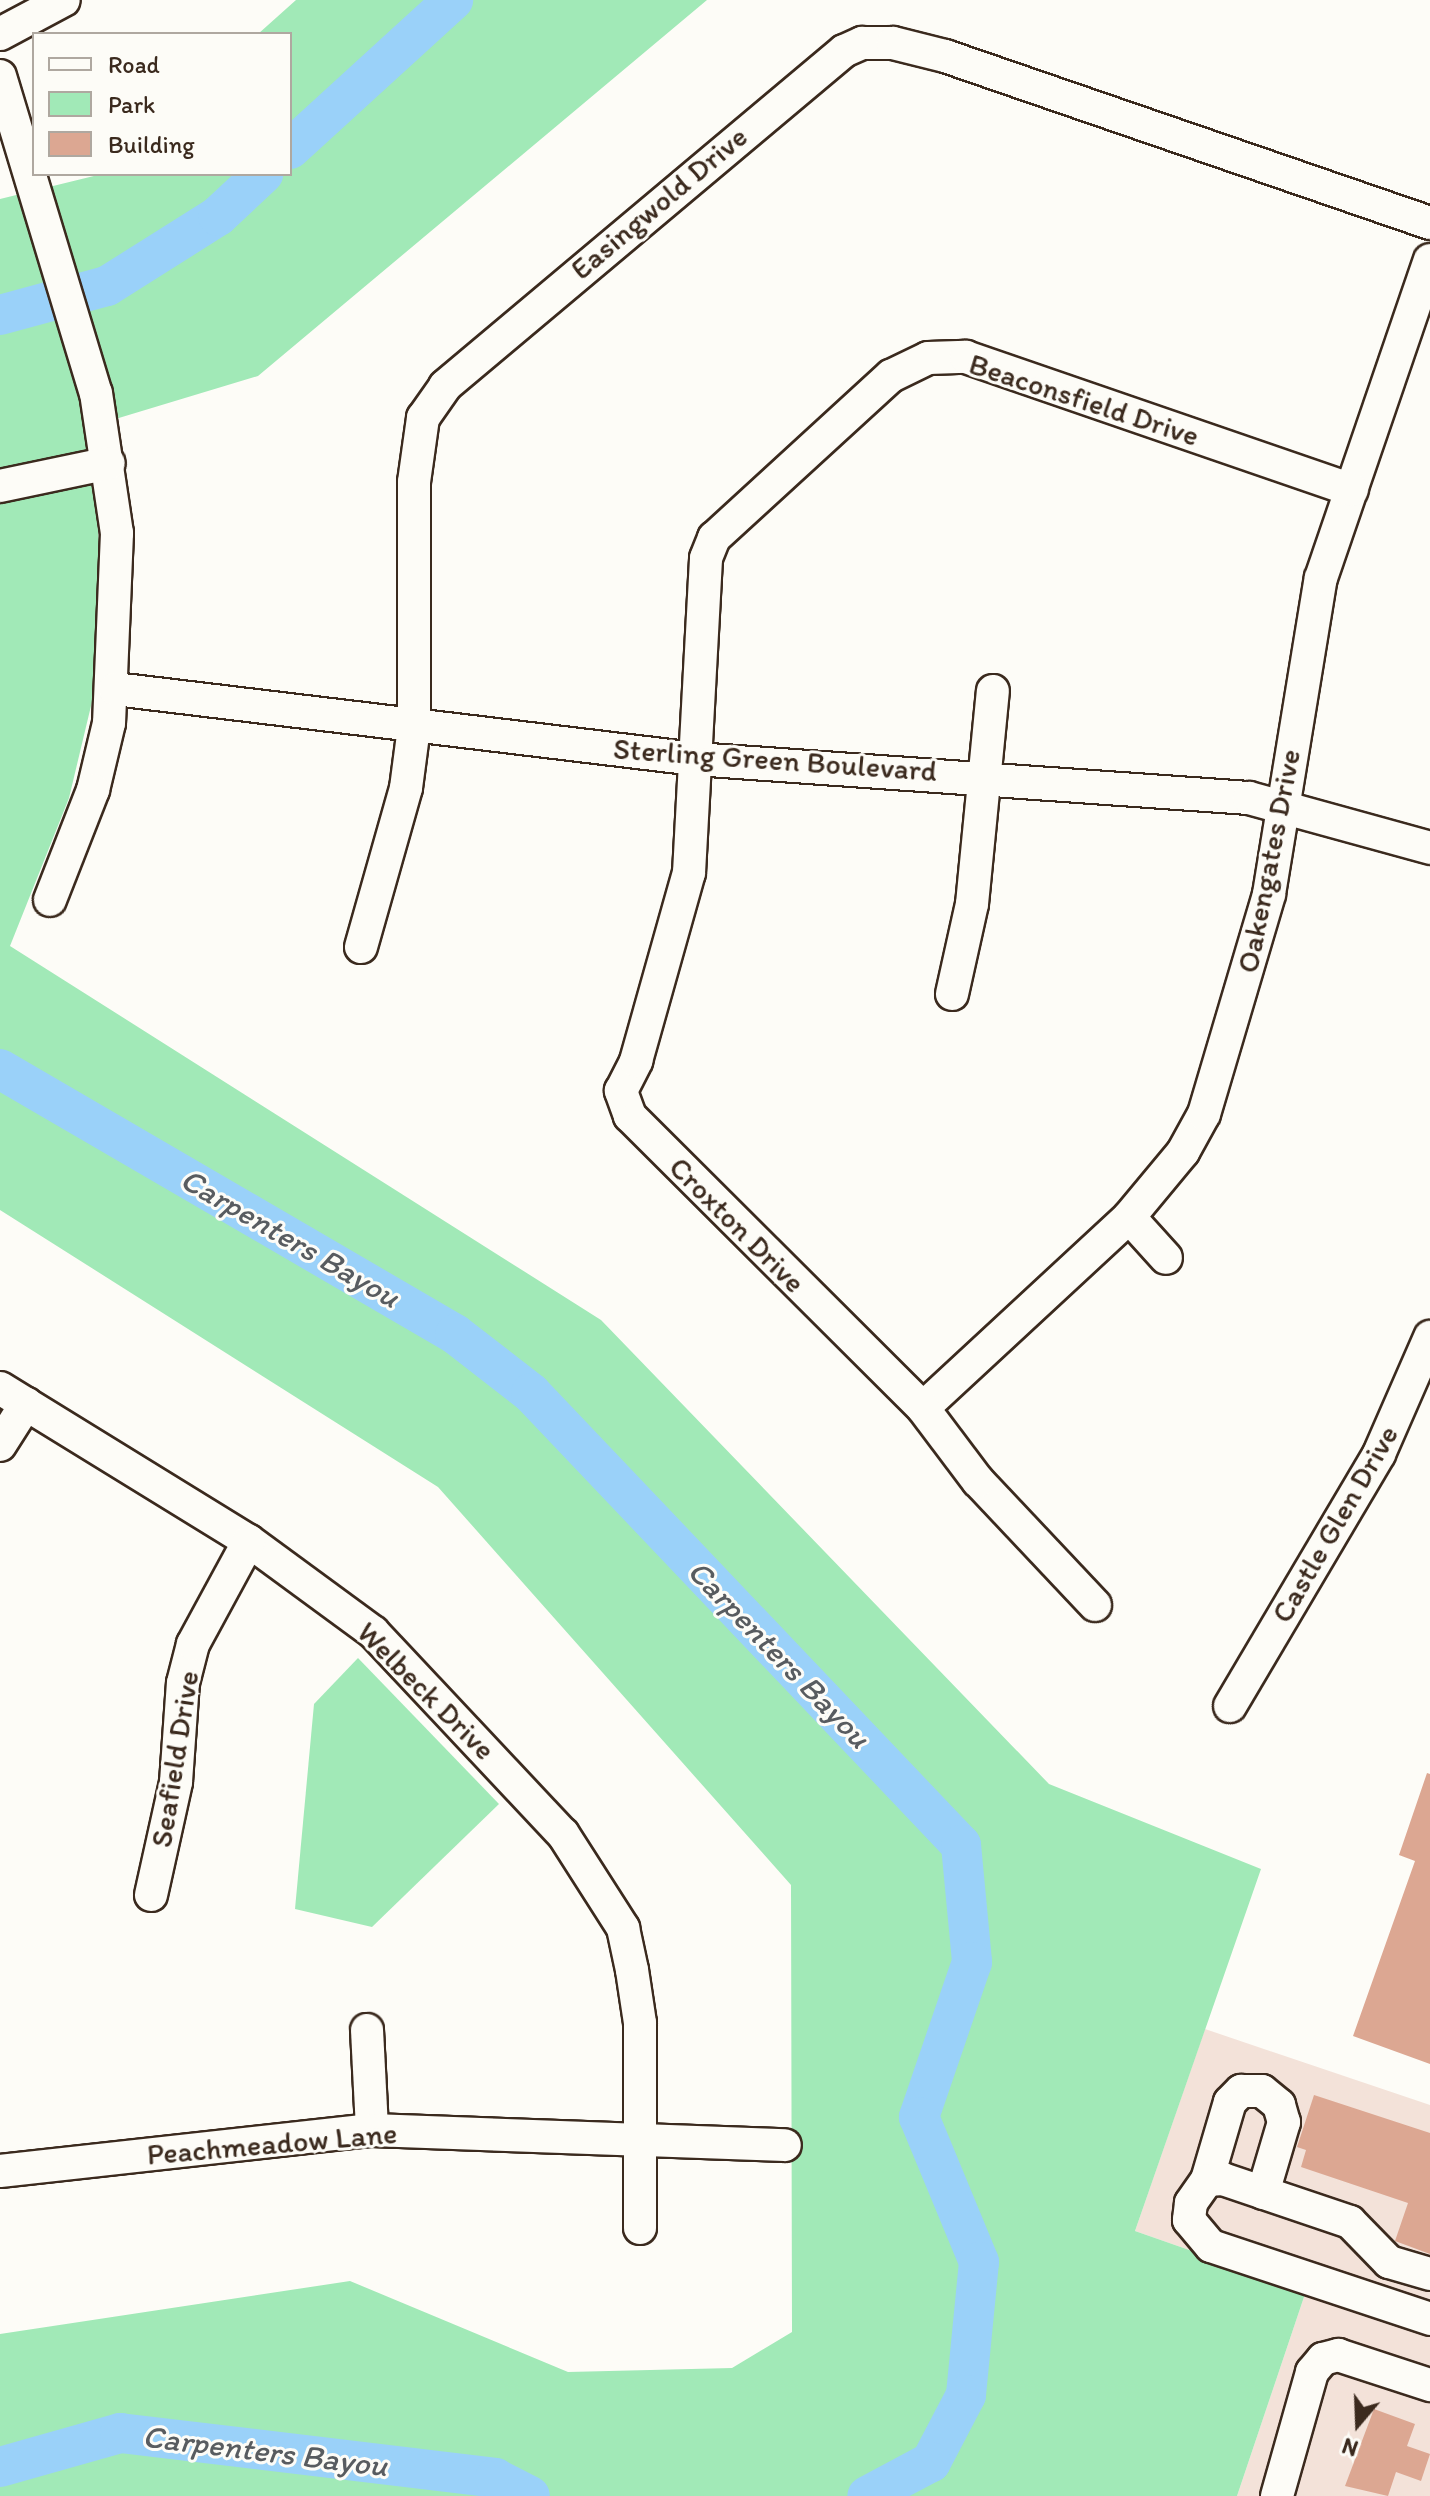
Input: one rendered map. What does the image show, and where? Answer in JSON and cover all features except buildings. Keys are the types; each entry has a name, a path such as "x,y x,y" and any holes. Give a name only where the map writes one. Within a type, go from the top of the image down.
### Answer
{"street":[{"path":"0,34 64,0"},
{"name":"Easingwold Drive","path":"361,947 406,788 414,727 414,482 423,418 445,386 844,51 862,43 893,43 945,56 1430,223"},
{"path":"0,76 96,393 109,463 119,600 115,689 93,790 50,900"},
{"name":"Oakengates Drive","path":"923,1408 1129,1217 1183,1152 1219,1075 1269,894 1281,805 1321,578 1430,260"},
{"name":"Beaconsfield Drive","path":"695,759 706,558 714,538 891,376 928,358 966,357 1352,490"},
{"path":"0,486 109,463"},
{"name":"Sterling Green Boulevard","path":"115,689 695,759 986,775 1281,805 1430,848"},
{"path":"952,994 972,904 993,691"},
{"name":"Croxton Drive","path":"695,759 689,873 636,1061 621,1091 626,1104 642,1133 923,1408 978,1481 1095,1605"},
{"path":"1129,1217 1166,1258"},
{"name":"Castle Glen Drive","path":"1230,1706 1379,1454 1430,1337"},
{"path":"0,1445 13,1396"},
{"name":"Welbeck Drive","path":"13,1396 249,1541 373,1632 563,1834 623,1928 640,2023 640,2142"},
{"name":"Seafield Drive","path":"151,1895 176,1782 183,1683 193,1644 249,1541"},
{"path":"367,2030 372,2130"},
{"path":"1263,2193 1284,2122 1279,2105 1262,2091 1241,2091 1230,2102 1207,2180 1196,2190 1189,2220 1211,2246 1430,2319"},
{"name":"Peachmeadow Lane","path":"0,2171 372,2130 785,2145"},
{"path":"640,2142 640,2228"},
{"path":"1207,2180 1263,2193 1350,2222 1389,2262 1430,2274"},
{"path":"1277,2496 1312,2372 1323,2359 1338,2355 1430,2385"}],"shaded area":[{"path":"1205,2029 1430,2105 1430,2496 1237,2496 1306,2291 1135,2231"}],"green space":[{"path":"296,0 707,0 258,376 89,427 104,600 96,685 69,798 10,946 601,1320 1049,1784 1261,1869 1135,2231 1306,2291 1237,2496 0,2496 0,2334 350,2281 568,2372 732,2368 792,2332 791,1885 438,1487 0,1210 0,199 94,176 292,176 292,32 260,32"},
{"path":"358,1658 499,1804 372,1927 295,1909 314,1704"}],"waterway":[{"name":"Carpenters Bayou","path":"292,147 453,0"},
{"name":"Carpenters Bayou","path":"0,315 107,286 218,216 261,176"},
{"name":"Carpenters Bayou","path":"0,1069 455,1334 531,1393 961,1845 972,1962 919,2117 979,2262 966,2395 931,2462 867,2496"},
{"name":"Carpenters Bayou","path":"0,2467 120,2433 495,2478 530,2496"}]}
